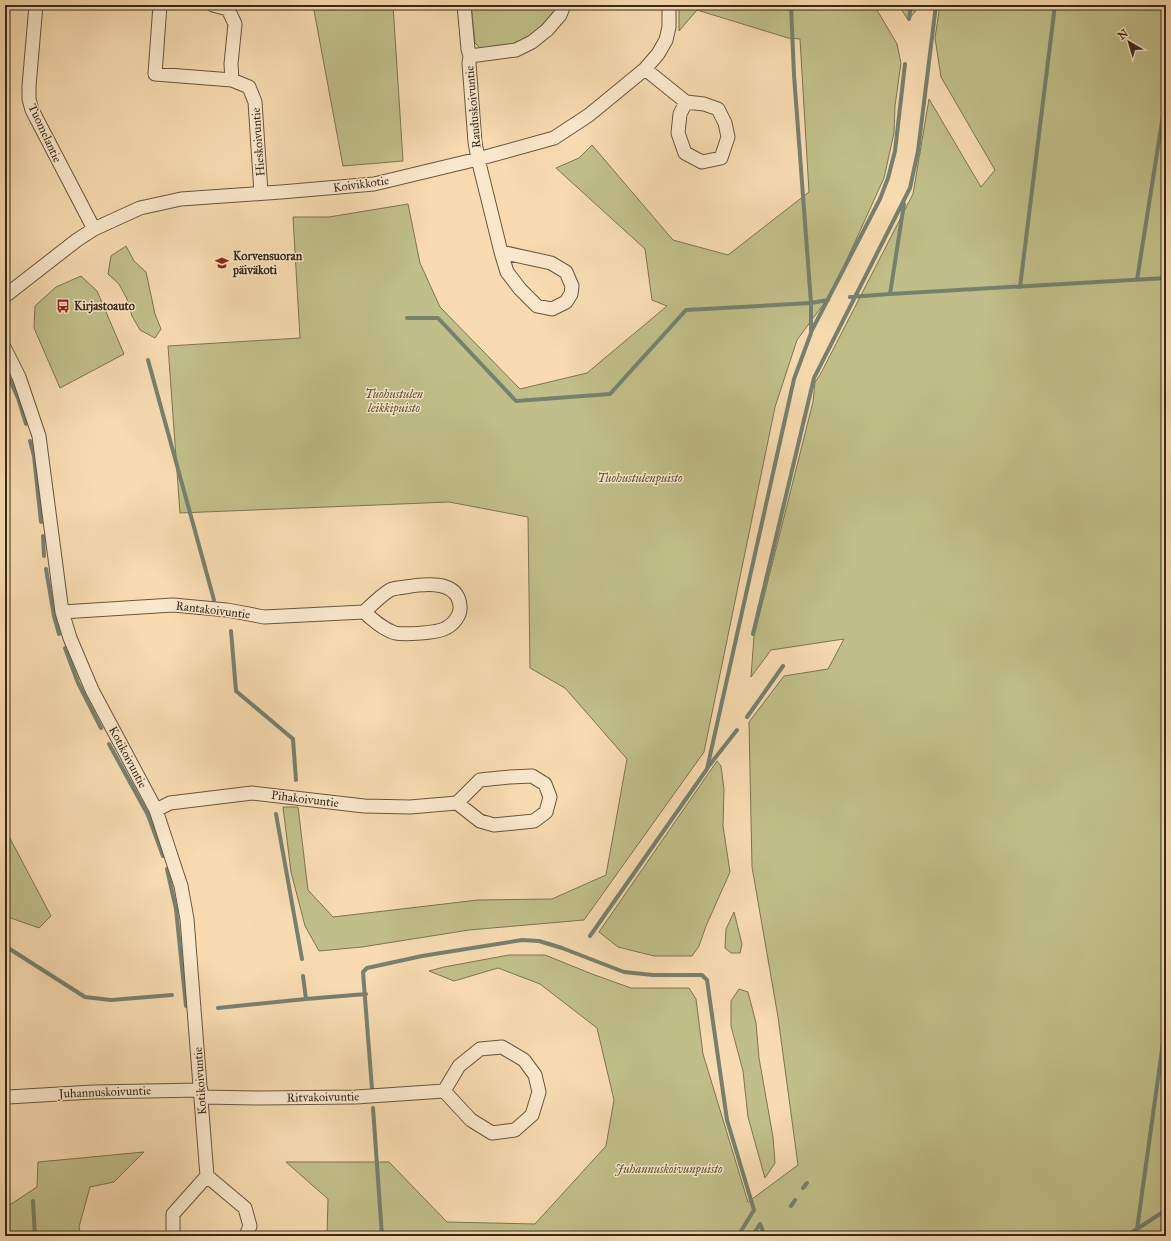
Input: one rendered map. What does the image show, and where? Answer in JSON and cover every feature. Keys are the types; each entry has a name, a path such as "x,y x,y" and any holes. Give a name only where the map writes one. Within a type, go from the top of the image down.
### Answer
{"street":[{"name":"Tuomelantie","path":"36,5 29,99 32,110 94,230"},
{"name":"Hieskoivuntie","path":"160,5 155,74 232,80 249,87 255,102 261,193"},
{"path":"213,5 228,9 235,24 232,80"},
{"name":"Rauduskoivuntie","path":"464,5 468,50 470,56 468,63 475,142 478,159 501,252 507,272 520,289 537,306 552,309 566,302 572,294 572,286 566,272 552,263 501,252"},
{"name":"Rauduskoivuntie","path":"470,56 516,50 532,42 548,30 560,15 564,5"},
{"name":"Koivikkotie","path":"5,296 78,240 94,230 140,208 181,199 374,184 478,159 554,138 589,115 645,69 658,54 666,40 670,27 669,5"},
{"path":"645,69 686,102 704,104 718,109 726,123 728,137 720,158 702,162 685,153 678,133 680,114 686,102"},
{"name":"Kotikoivuntie","path":"5,349 19,377 39,436 62,612 70,638 92,690 156,810 181,886 187,919 207,1176"},
{"path":"420,584 440,585 450,589 459,598 460,608 458,617 445,629 423,633 395,633 380,626 364,612 379,598 391,590 420,584"},
{"name":"Rantakoivuntie","path":"62,612 173,605 227,610 264,617 364,612"},
{"path":"532,776 545,784 550,797 546,812 534,821 494,825 480,822 456,803 480,780 510,777 532,776"},
{"name":"Pihakoivuntie","path":"156,810 170,802 252,793 364,806 410,807 456,803"},
{"path":"502,1047 524,1060 535,1075 540,1092 532,1115 515,1130 492,1133 471,1120 444,1090 459,1066 480,1049 502,1047"},
{"name":"Ritvakoivuntie","path":"201,1093 260,1098 356,1097 444,1090"},
{"name":"Juhannuskoivuntie","path":"6,1097 93,1092 201,1093"},
{"path":"173,1236 172,1214 207,1176 245,1208 250,1226 246,1236"}],"green space":[{"path":"313,5 393,5 403,161 343,166"},
{"path":"471,5 559,5 547,23 522,42 509,47 481,49 475,43"},
{"name":"Tuohustulenpuisto","path":"677,5 874,5 897,44 901,63 895,106 894,133 884,178 828,298 797,340 775,407 704,752 584,920 469,930 362,947 319,951 305,926 291,872 283,807 298,807 308,890 333,917 478,900 552,899 606,875 627,759 565,688 530,668 528,517 449,502 180,513 168,346 300,338 293,217 329,217 408,204 420,263 440,307 520,389 587,373 667,306 652,300 645,249 556,168 579,158 592,145 673,240 728,255 809,192 800,39 788,38 697,10 679,31 679,11"},
{"path":"901,5 916,5 915,12 908,20 900,7"},
{"name":"Juhannuskoivunpuisto","path":"940,5 1166,5 1166,1236 327,1236 328,1199 286,1162 389,1162 447,1222 535,1224 606,1146 614,1100 597,1028 540,984 498,968 454,981 429,971 509,955 545,955 631,988 689,988 696,999 703,1054 748,1202 798,1165 778,1017 752,867 749,722 784,676 828,669 844,639 771,650 751,677 754,636 813,402 815,382 913,194 929,99 981,187 995,170 941,77 935,38"},
{"path":"126,246 134,261 146,272 155,314 161,329 155,338 140,330 132,316 127,299 119,284 108,274 111,256"},
{"path":"81,276 97,291 124,354 60,388 34,328 35,306 56,287"},
{"path":"717,761 721,766 724,789 723,826 730,872 706,926 699,946 692,956 654,956 618,947 599,932"},
{"path":"5,829 51,916 39,928 5,916"},
{"path":"734,912 742,944 740,953 731,953 725,948 726,929"},
{"path":"739,989 748,992 756,1023 759,1058 773,1137 775,1163 765,1178 748,1117 743,1071 731,1026 731,1001"},
{"path":"144,1152 114,1182 90,1187 79,1227 81,1236 5,1236 5,1208 37,1187 38,1162"}],"waterway":[{"path":"708,5 724,5"},
{"path":"590,936 707,769 794,379 811,333 811,303 794,75 791,5"},
{"path":"909,19 911,5"},
{"path":"753,634 814,378 910,188 918,151 936,5"},
{"path":"1020,287 1055,5"},
{"path":"811,332 880,199 888,178 895,151 905,64"},
{"path":"1137,280 1166,96"},
{"path":"890,294 904,204"},
{"path":"850,297 1166,278"},
{"path":"407,318 438,318 516,401 610,394 686,310 811,303 828,300"},
{"path":"148,360 214,600"},
{"path":"5,369 18,398 26,424"},
{"path":"30,441 34,456 41,522"},
{"path":"43,536 44,556"},
{"path":"46,569 54,616 59,634"},
{"path":"231,631 236,691 293,739 296,780"},
{"path":"65,648 78,683 101,728"},
{"path":"747,717 783,666"},
{"path":"708,767 737,730"},
{"path":"109,744 148,815 163,856"},
{"path":"276,814 302,959"},
{"path":"167,869 176,909 186,1006"},
{"path":"372,1089 363,972 367,968 422,956 522,940 539,941 562,948 624,972 653,975 702,975 707,980 727,1120 754,1210 738,1236"},
{"path":"5,946 85,997 111,1000 172,995"},
{"path":"303,976 306,999"},
{"path":"218,1008 366,994"},
{"path":"1126,1236 1137,1229 1166,1021"},
{"path":"373,1108 382,1236"},
{"path":"803,1188 807,1183"},
{"path":"791,1206 795,1200"},
{"path":"33,1201 35,1236"},
{"path":"1137,1229 1166,1210"},
{"path":"760,1224 765,1236"},
{"path":"752,1236 760,1224"}],"place":[{"name":"Korvensuoran päiväkoti","path":"222,263"},
{"name":"Kirjastoauto","path":"63,306"}],"park label":[{"name":"Tuohustulen leikkipuisto","path":"394,401"}]}
